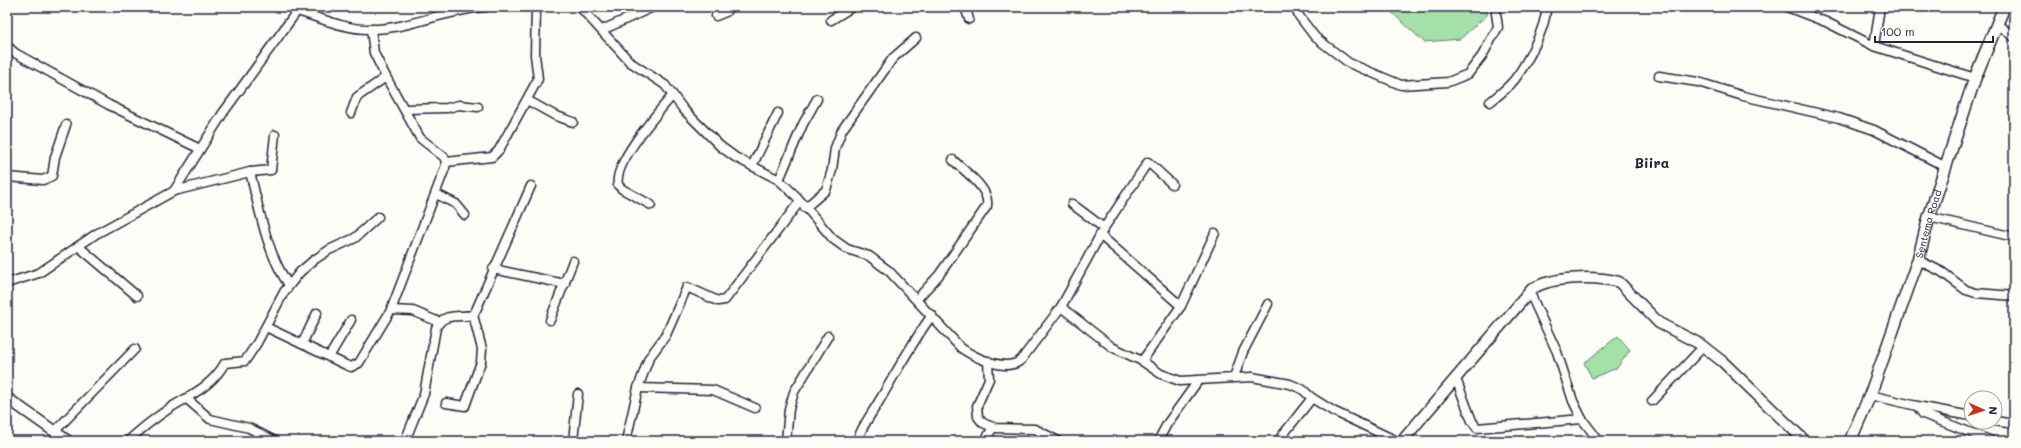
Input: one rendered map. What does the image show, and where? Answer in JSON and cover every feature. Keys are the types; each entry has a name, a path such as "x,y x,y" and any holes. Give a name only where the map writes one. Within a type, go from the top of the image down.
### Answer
{"main road":[{"name":"Sentema Road","path":"1850,441 1870,395 1918,260 1929,217 1975,78 1998,25 2004,7"}],"street":[{"path":"174,191 223,113 298,9 352,28 371,29 398,27 486,7"},
{"path":"446,162 495,155 527,100 538,79 535,55 536,7"},
{"path":"580,7 602,30 615,48 630,62 665,85 684,110 720,146 735,157 779,180 803,204 833,239 847,249 869,256 889,271 932,315 961,348 975,358 1008,365 1018,363 1061,307 1102,231 1148,162 1172,184"},
{"path":"602,30 653,7"},
{"path":"716,16 726,12 728,7"},
{"path":"831,20 852,7"},
{"path":"965,7 969,19"},
{"path":"1296,7 1299,16 1315,37 1349,63 1401,85 1448,82 1468,74 1482,56 1498,27 1495,7"},
{"path":"1490,102 1504,92 1516,78 1544,25 1546,7"},
{"path":"1787,7 1826,22 1874,46 1975,78"},
{"path":"1874,46 1880,7"},
{"path":"1998,25 2014,37"},
{"path":"266,327 351,367 359,363 391,310 436,194 446,162 444,157 420,138 374,53 371,29"},
{"path":"626,441 638,388 649,358 666,335 687,288 718,301 724,300 803,204 826,190 832,170 834,148 842,130 893,58 916,38"},
{"path":"7,46 28,60 109,105 200,149"},
{"path":"1659,76 1698,82 1743,96 1840,118 1874,130 1946,167"},
{"path":"351,113 357,97 386,77"},
{"path":"651,205 622,189 618,185 618,174 633,145 673,95"},
{"path":"779,180 804,124 818,99"},
{"path":"527,100 554,115 573,122"},
{"path":"405,109 446,108 463,105 478,107"},
{"path":"752,166 778,113"},
{"path":"7,178 43,180 52,176 66,125"},
{"path":"7,283 39,273 96,234 174,191 250,172 271,170 275,135"},
{"path":"917,299 940,275 987,206 988,201 982,188 953,160"},
{"path":"250,172 263,225 281,274 289,285"},
{"path":"446,403 465,406 479,372 482,348 473,315 531,186"},
{"path":"436,194 456,204 465,215"},
{"path":"1072,204 1181,306"},
{"path":"128,441 146,425 207,386 218,375 225,363 245,361 266,327 272,311 289,285 314,260 342,243 356,238 378,217"},
{"path":"1929,217 2014,238"},
{"path":"1142,361 1181,306 1215,233"},
{"path":"78,246 137,296"},
{"path":"1918,260 1942,272 1966,290 1976,293 2014,296"},
{"path":"550,320 573,261"},
{"path":"493,269 565,284"},
{"path":"1402,441 1529,291 1545,282 1563,279 1612,280 1620,282 1659,323 1703,347 1746,382 1805,441"},
{"path":"1529,291 1558,352 1573,401 1582,418 1599,441"},
{"path":"1234,377 1243,352 1268,304"},
{"path":"1061,307 1112,347 1142,361 1170,379 1189,382 1234,377 1252,377 1281,381 1296,385 1312,398 1350,420 1397,441"},
{"path":"391,310 413,311 439,322"},
{"path":"302,344 317,313"},
{"path":"405,441 424,394 434,334 439,322 446,317 464,317 473,315"},
{"path":"858,441 865,422 878,404 912,341 932,315"},
{"path":"329,357 351,320"},
{"path":"786,441 789,409 794,392 828,336"},
{"path":"1652,401 1703,347"},
{"path":"55,431 135,349"},
{"path":"988,361 990,379 979,400 976,412 983,423 993,428 1030,428 1058,441"},
{"path":"1456,379 1472,421 1477,428 1582,418"},
{"path":"1158,441 1167,424 1198,381"},
{"path":"638,388 713,390 756,408"},
{"path":"573,441 578,394"},
{"path":"1870,395 1963,415"},
{"path":"7,398 68,441"},
{"path":"187,398 210,419 249,428 275,441"},
{"path":"1278,441 1312,398"},
{"path":"1917,406 1924,414 1992,441"},
{"path":"2003,422 2014,424"},
{"path":"985,441 993,428"}],"green space":[{"path":"1386,7 1488,7 1487,15 1460,39 1424,42"},
{"path":"1618,336 1630,350 1617,368 1592,378 1584,363"}],"district":[{"name":"Biira","path":"1652,163"}]}
